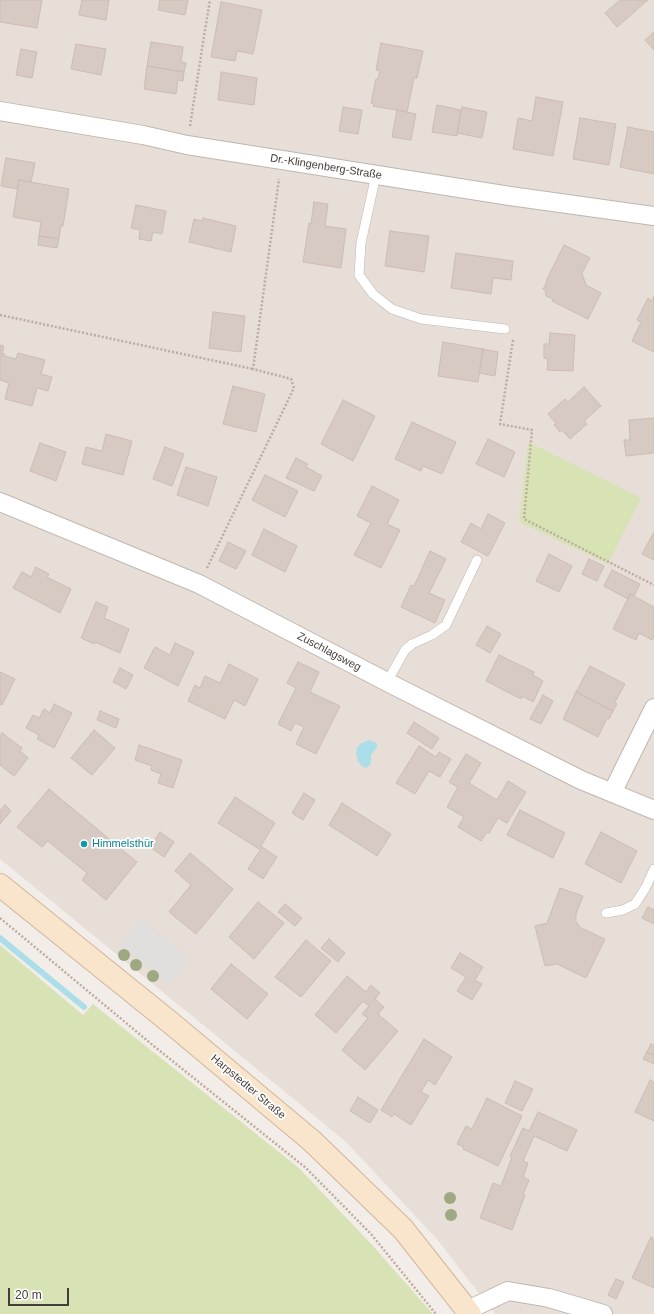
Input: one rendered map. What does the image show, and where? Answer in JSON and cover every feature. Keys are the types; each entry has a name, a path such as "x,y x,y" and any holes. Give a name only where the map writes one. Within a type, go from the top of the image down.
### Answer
{"main road":[{"name":"Harpstedter Straße","path":"0,885 312,1141 404,1229 467,1313"}],"street":[{"name":"Dr.-Klingenberg-Straße","path":"0,111 143,135 188,145 510,196 654,216"},
{"name":"Zuschlagsweg","path":"0,502 199,584 387,682 581,780 654,810"},
{"path":"612,793 654,708"},
{"path":"467,1313 508,1291 550,1298 603,1314"}],"lane":[{"path":"376,175 361,243 359,276 373,294 392,309 421,319 505,329"},
{"path":"387,682 405,650 412,644 432,635 446,625 477,560"},
{"path":"606,913 623,910 635,904 646,887 654,868"}],"path":[{"path":"188,145 210,0"},
{"path":"253,369 282,160"},
{"path":"0,315 253,369 291,379 294,388 199,584"},
{"path":"505,329 515,330 500,424 532,430 524,519 654,585"},
{"path":"0,918 161,1052 306,1168 372,1234 436,1314"}],"shaded area":[{"path":"0,0 654,0 654,1314 495,1314 436,1238 345,1141 0,859"},
{"path":"142,919 190,958 170,984 120,944"}],"green space":[{"path":"528,442 641,498 608,564 519,522"},
{"path":"0,945 83,1015 93,1004 299,1168 374,1247 433,1314 0,1314"}],"water":[{"path":"369,740 377,744 377,747 371,755 371,763 366,768 358,761 356,753 360,744"}],"building":[{"path":"0,0 42,0 37,28 0,22"},
{"path":"82,0 109,0 106,20 79,15"},
{"path":"160,0 188,0 185,15 158,10"},
{"path":"620,0 648,0 617,27 605,13"},
{"path":"221,2 262,10 253,54 237,51 235,61 211,57"},
{"path":"654,32 654,50 645,40"},
{"path":"151,42 183,47 181,62 186,63 184,72 147,66"},
{"path":"381,43 423,51 417,78 414,78 407,112 373,106 374,104 371,103 376,79 378,79 380,71 376,70"},
{"path":"76,44 106,49 101,75 71,69"},
{"path":"21,49 37,52 32,78 16,75"},
{"path":"147,66 184,72 183,81 178,80 176,94 144,89"},
{"path":"221,72 257,78 254,105 218,100"},
{"path":"536,97 563,102 553,156 513,149 518,118 532,121"},
{"path":"437,105 461,110 457,136 432,132"},
{"path":"343,107 362,110 358,134 339,131"},
{"path":"462,107 487,112 482,138 457,133"},
{"path":"397,110 416,114 411,140 392,137"},
{"path":"580,118 616,124 609,165 573,159"},
{"path":"628,127 654,132 654,174 620,167"},
{"path":"6,158 35,163 31,182 19,180 17,189 1,186"},
{"path":"19,180 69,189 63,226 61,225 59,239 39,236 41,222 13,217"},
{"path":"314,202 328,204 325,226 346,229 341,268 303,262"},
{"path":"136,205 166,211 162,234 153,232 151,241 139,239 140,230 131,228"},
{"path":"203,218 236,226 231,252 189,242 194,219 202,221"},
{"path":"390,231 429,236 424,272 385,266"},
{"path":"39,236 59,239 57,248 38,245"},
{"path":"564,245 590,258 582,273 586,285 601,293 588,319 552,301 553,299 546,296 545,290 543,289"},
{"path":"456,253 513,261 511,280 493,278 491,294 451,288"},
{"path":"654,296 654,352 632,341 641,322 637,320 648,298 652,301"},
{"path":"213,312 245,316 241,352 209,348"},
{"path":"550,333 575,335 573,371 547,370 548,359 544,358 544,344 549,344"},
{"path":"443,342 483,349 478,382 438,376"},
{"path":"0,345 4,346 2,354 5,354 4,356 16,359 18,353 45,360 41,374 52,377 48,391 37,388 32,406 5,399 9,383 0,380"},
{"path":"483,349 498,352 495,376 479,373"},
{"path":"233,386 265,394 256,432 223,424"},
{"path":"584,387 601,406 584,421 587,424 570,439 562,430 560,432 554,425 556,423 548,414 565,399 568,402"},
{"path":"343,400 375,416 353,461 321,444"},
{"path":"654,418 654,453 626,456 624,440 630,440 629,420"},
{"path":"412,422 456,442 442,474 423,466 421,471 395,459"},
{"path":"106,434 132,441 123,475 82,464 86,447 102,451"},
{"path":"488,439 515,452 504,477 476,464"},
{"path":"40,443 66,452 56,481 30,471"},
{"path":"165,447 184,454 172,486 153,479"},
{"path":"296,458 308,464 306,467 322,476 314,491 286,478"},
{"path":"186,467 217,477 208,506 177,495"},
{"path":"265,475 298,491 285,517 252,500"},
{"path":"372,486 399,500 387,524 400,530 381,568 354,555 371,523 357,516"},
{"path":"488,514 505,523 488,556 461,542 471,523 481,529"},
{"path":"264,529 297,546 285,572 252,555"},
{"path":"654,532 654,560 642,554"},
{"path":"228,542 246,551 236,569 219,561"},
{"path":"430,551 446,559 429,593 445,600 435,623 401,607 411,585 414,586"},
{"path":"549,554 572,566 559,592 536,581"},
{"path":"589,559 604,566 597,581 582,574"},
{"path":"36,567 49,574 47,577 71,589 60,613 13,588 22,572 31,577"},
{"path":"612,570 640,584 634,596 630,594 628,599 604,586"},
{"path":"630,594 654,607 654,636 652,640 639,633 636,640 613,629"},
{"path":"96,602 108,607 104,618 129,629 120,653 95,642 94,644 81,638"},
{"path":"487,626 501,634 490,653 476,645"},
{"path":"175,643 194,652 178,686 144,668 155,647 170,655"},
{"path":"499,655 534,672 533,675 543,681 533,702 522,696 521,699 486,681"},
{"path":"298,662 319,672 310,692 340,706 316,754 296,744 304,727 295,723 291,731 278,724 296,688 287,683"},
{"path":"229,664 258,679 245,706 234,700 225,719 188,701 195,685 200,688 205,676 220,683"},
{"path":"590,666 625,684 615,702 617,704 613,711 576,692"},
{"path":"120,668 133,675 126,689 113,682"},
{"path":"0,672 15,679 2,705 0,704"},
{"path":"576,692 613,711 609,719 607,718 598,737 563,719"},
{"path":"543,695 553,701 541,724 530,719"},
{"path":"54,704 72,713 54,748 37,739 39,735 26,728 33,715 39,718 44,709 50,713"},
{"path":"100,711 119,719 116,728 97,720"},
{"path":"414,722 439,738 432,749 407,733"},
{"path":"94,730 115,748 92,775 71,758"},
{"path":"2,733 22,748 20,751 28,758 14,776 0,765 0,737"},
{"path":"139,745 182,760 173,788 158,783 161,774 151,770 152,766 135,760"},
{"path":"419,746 436,757 439,752 451,759 440,777 429,771 415,794 396,783"},
{"path":"466,754 481,763 469,783 497,800 508,781 526,792 507,823 498,818 489,833 487,832 481,841 458,827 464,817 447,807 458,787 449,782"},
{"name":"Himmelsthür","path":"49,789 137,862 106,900 82,880 87,873 48,841 42,847 17,827"},
{"path":"304,793 315,800 303,820 292,813"},
{"path":"235,797 275,823 259,849 218,823"},
{"path":"342,803 391,834 377,856 329,825"},
{"path":"5,805 11,811 0,824 0,811"},
{"path":"520,810 565,833 553,858 507,835"},
{"path":"160,832 174,842 164,857 150,847"},
{"path":"601,832 637,851 621,883 585,864"},
{"path":"262,847 277,857 263,879 248,869"},
{"path":"190,853 233,889 196,934 169,912 191,885 175,871"},
{"path":"560,888 583,896 576,914 576,922 581,928 605,939 586,978 557,964 545,966 535,926 547,923"},
{"path":"258,902 284,923 254,959 229,937"},
{"path":"285,904 302,918 295,926 278,912"},
{"path":"648,907 654,910 654,924 642,918"},
{"path":"329,939 345,953 338,962 321,948"},
{"path":"306,940 331,961 301,997 275,977"},
{"path":"460,953 483,967 475,980 482,984 472,1000 457,991 466,977 451,968"},
{"path":"231,964 268,994 247,1019 211,989"},
{"path":"347,976 366,992 371,985 380,993 375,999 384,1007 378,1014 398,1031 365,1070 342,1050 368,1018 362,1014 369,1006 363,1001 336,1033 315,1015"},
{"path":"424,1039 452,1057 435,1085 428,1080 421,1092 429,1096 411,1125 394,1114 392,1117 381,1110"},
{"path":"651,1044 654,1045 654,1055 647,1052"},
{"path":"647,1052 654,1055 654,1064 643,1059"},
{"path":"650,1080 654,1082 654,1121 635,1112"},
{"path":"515,1081 533,1089 522,1111 505,1103"},
{"path":"358,1097 378,1110 370,1123 350,1111"},
{"path":"487,1098 522,1116 498,1166 463,1149 464,1147 457,1144 466,1126 472,1129"},
{"path":"538,1112 577,1130 567,1151 534,1136 523,1161 528,1163 523,1177 529,1180 512,1230 480,1218 493,1183 501,1186 512,1157 510,1156 523,1128 529,1131"},
{"path":"651,1237 654,1239 654,1288 632,1278"},
{"path":"616,1279 624,1282 616,1299 608,1295"}],"waterway":[{"path":"0,938 84,1007"}],"place":[{"name":"Himmelsthür","path":"84,844"}]}
